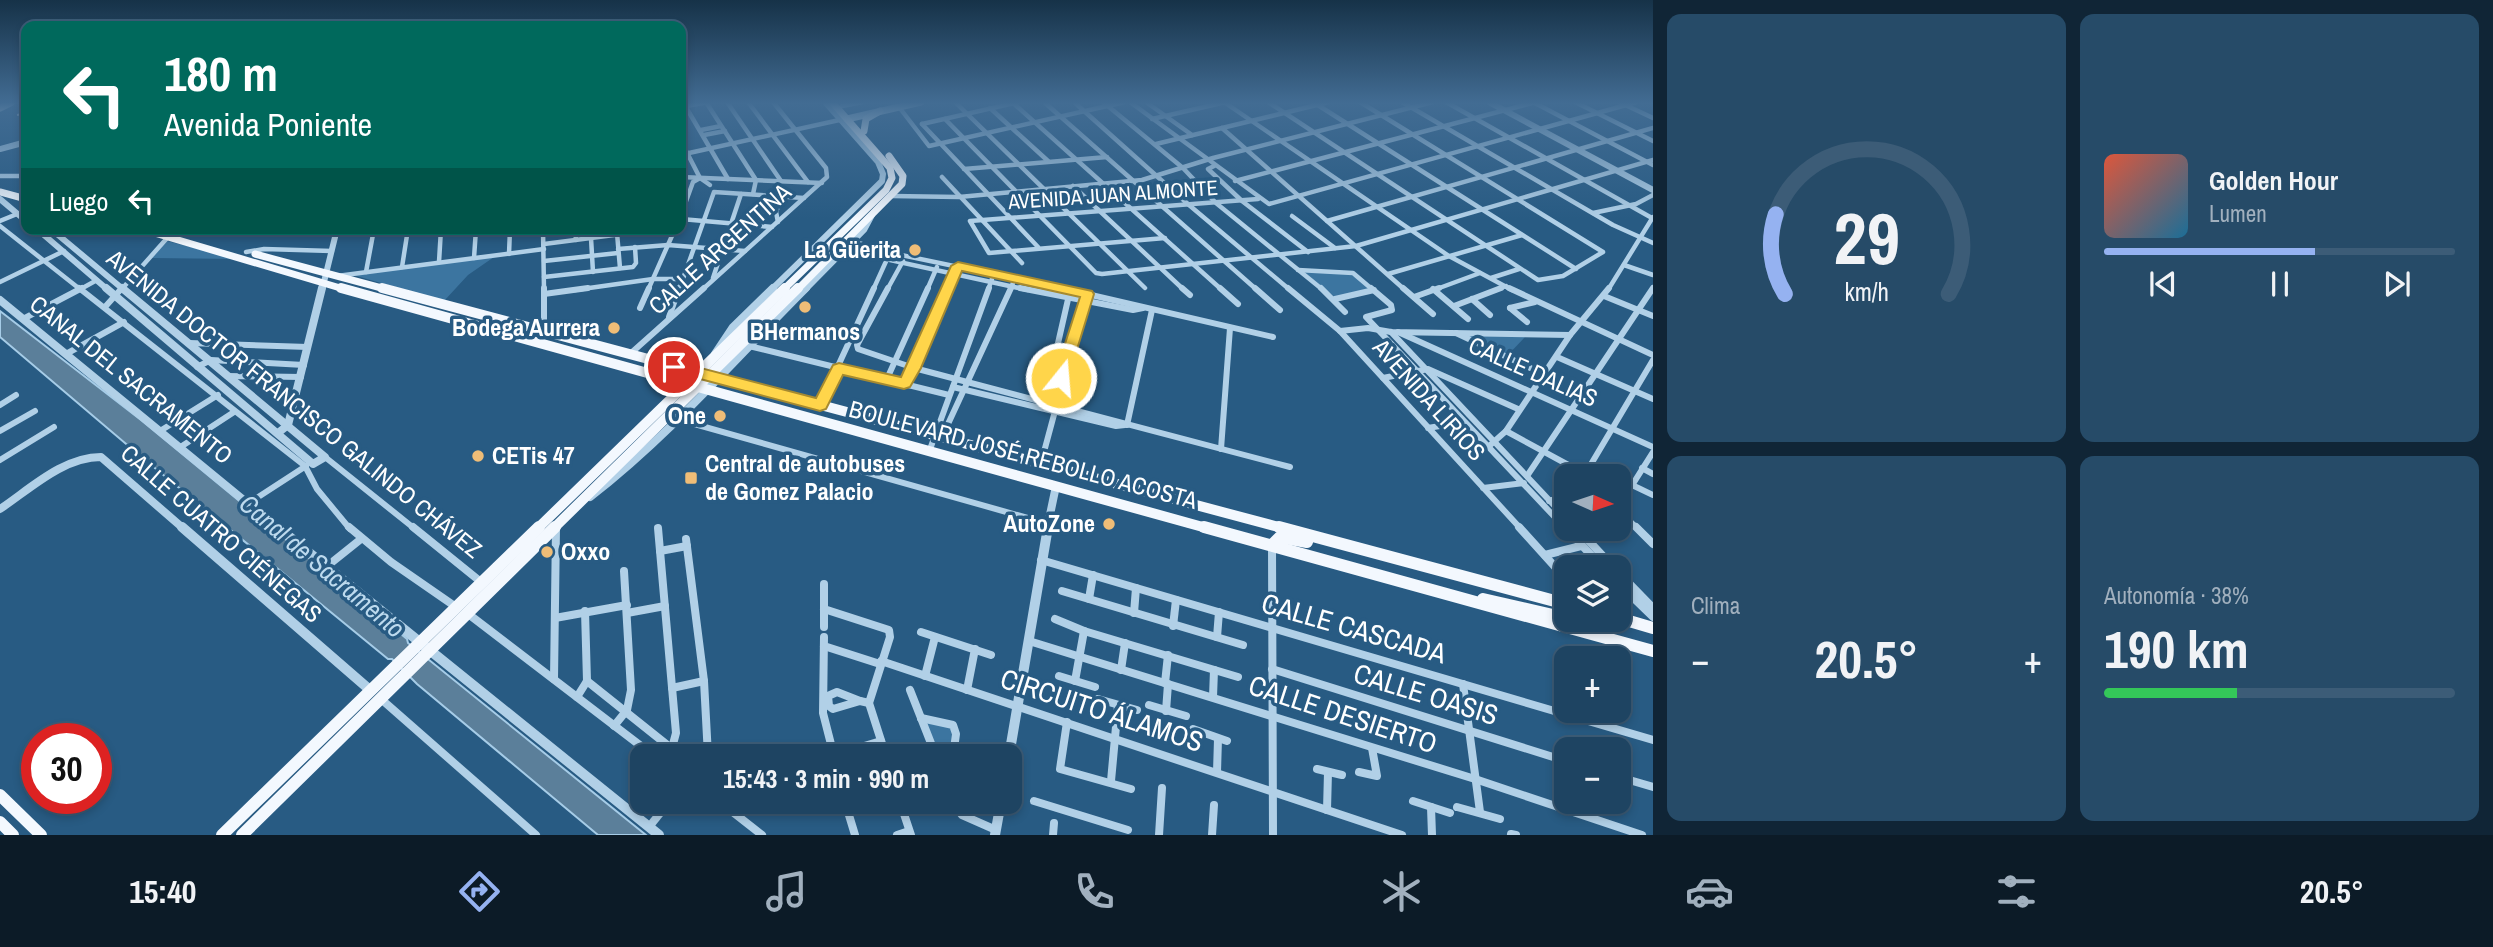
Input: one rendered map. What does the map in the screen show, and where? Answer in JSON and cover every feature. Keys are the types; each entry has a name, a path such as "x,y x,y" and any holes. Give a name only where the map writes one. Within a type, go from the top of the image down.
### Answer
{"main road":[{"path":"222,835 342,727 381,699 396,675 424,647 838,246 868,202 891,182 892,171 868,141"},
{"path":"707,375 714,356 838,246 851,240 902,184 902,173 873,141"},
{"path":"0,186 21,191"},
{"path":"0,192 21,198"},
{"name":"BOULEVARD JOSÉ REBOLLO ACOSTA","path":"179,235 327,278 707,375 1554,601"},
{"name":"BOULEVARD JOSÉ REBOLLO ACOSTA","path":"181,235 246,252 438,315 1653,651"},
{"path":"438,315 449,311 473,314"},
{"path":"513,334 544,333"},
{"path":"462,610 481,582 554,519 577,503 671,418 696,386"},
{"path":"813,419 823,410 864,417"},
{"path":"1272,545 1280,537 1332,548 1349,548"},
{"path":"1465,600 1500,601 1554,615"},
{"path":"1631,622 1653,628"},
{"path":"242,835 342,727 370,690 396,675"},
{"path":"0,795 41,835"},
{"path":"0,822 13,835"}],"street":[{"path":"708,141 728,179"},
{"path":"730,141 756,180 753,194"},
{"path":"689,153 747,141"},
{"path":"753,141 781,181"},
{"path":"777,141 808,183"},
{"name":"CALLE ARGENTINA","path":"629,355 827,177 826,168 804,141"},
{"path":"924,141 928,146 961,141"},
{"path":"938,141 1038,247"},
{"path":"966,141 1068,245 1096,272 1102,274 1356,246 1651,163"},
{"path":"995,141 1145,288"},
{"path":"1026,141 1048,162"},
{"path":"1056,141 1238,304"},
{"path":"1088,141 1280,310"},
{"name":"AVENIDA LIRIOS","path":"1119,141 1189,205 1340,331 1554,565"},
{"path":"1152,141 1216,203 1335,299 1345,312"},
{"path":"1156,144 1170,141"},
{"path":"1182,141 1266,204 1498,141"},
{"path":"1237,141 1433,314"},
{"path":"892,196 959,197 1134,181 1281,141 1448,256 1535,302 1653,357 1591,464"},
{"path":"1327,141 1538,280 1546,281 1576,269 1603,252 1424,141"},
{"path":"1374,141 1576,269"},
{"name":"AVENIDA JUAN ALMONTE","path":"1235,181 1389,141"},
{"path":"1467,141 1593,213 1653,243"},
{"path":"1488,447 1506,431 1518,409 1570,335 1604,296 1653,217 1514,141"},
{"path":"1562,141 1653,193 1636,204 1593,213"},
{"path":"1327,221 1606,141 1651,163"},
{"path":"0,149 21,143"},
{"path":"686,149 699,180 710,185"},
{"path":"964,169 1107,157"},
{"path":"1214,166 1208,169 1242,201 1308,252"},
{"path":"0,176 21,176"},
{"path":"942,177 1021,264"},
{"path":"686,179 822,183"},
{"path":"686,207 699,180"},
{"path":"1073,186 1190,295"},
{"path":"668,318 714,192 804,198"},
{"path":"713,280 741,194"},
{"path":"760,237 758,225 767,195"},
{"path":"778,222 776,212 782,196"},
{"path":"0,199 21,215"},
{"name":"AVENIDA JUAN ALMONTE","path":"1009,250 989,253 970,221 1259,199"},
{"path":"714,356 733,327 868,202"},
{"path":"1292,216 1335,248"},
{"path":"0,223 21,218"},
{"path":"686,218 772,227"},
{"path":"0,223 80,289 218,395 234,412 309,465 326,504 361,539 462,610 638,744"},
{"path":"1388,274 1522,234"},
{"name":"AVENIDA DOCTOR FRANCISCO GALINDO CHÁVEZ","path":"44,235 278,433 309,465"},
{"name":"AVENIDA DOCTOR FRANCISCO GALINDO CHÁVEZ","path":"58,235 212,360 227,376 325,457 481,582"},
{"path":"105,307 167,235"},
{"path":"278,433 288,425 336,235"},
{"path":"366,272 373,235"},
{"path":"402,267 407,235"},
{"path":"439,262 441,235"},
{"path":"474,258 476,235"},
{"path":"509,254 510,235"},
{"path":"544,235 544,333"},
{"path":"576,235 576,240"},
{"path":"327,278 509,254 607,235"},
{"path":"617,235 618,251 627,283"},
{"path":"650,246 657,235"},
{"path":"640,308 672,235"},
{"path":"592,238 593,272"},
{"path":"1009,250 1165,238"},
{"path":"851,240 877,249 958,266 1012,286 1085,302 1133,310 1143,308"},
{"path":"544,261 593,256 635,247 668,245 745,251"},
{"path":"696,386 747,345 838,246 955,274 1014,278 1273,337"},
{"path":"544,277 623,268 636,264 635,247"},
{"path":"246,252 264,249 332,251"},
{"path":"874,256 877,249"},
{"path":"0,282 64,251"},
{"path":"820,405 891,252"},
{"path":"906,254 857,345 863,353 954,383 1054,407 1116,426 1127,425 1290,467"},
{"path":"71,260 84,257"},
{"path":"886,381 940,262"},
{"path":"1624,265 1653,275"},
{"path":"904,383 914,368 958,266"},
{"path":"1491,278 1519,268"},
{"path":"1298,270 1349,271 1374,290 1394,309 1366,315 1374,328 1488,447 1554,505"},
{"path":"1414,297 1480,273"},
{"path":"939,437 949,395 993,278"},
{"path":"929,452 967,386 1014,278"},
{"path":"544,295 653,279 682,279"},
{"path":"23,318 97,280"},
{"path":"1454,306 1506,286"},
{"path":"1527,481 1544,451 1653,288"},
{"path":"1433,289 1468,319"},
{"path":"1034,399 1046,392 1048,387 1071,290"},
{"path":"1335,299 1374,290"},
{"path":"1041,463 1054,407 1087,294"},
{"path":"1604,296 1653,316"},
{"path":"1472,299 1490,315"},
{"name":"CANAL DEL SACRAMENTO","path":"0,300 424,647 659,835"},
{"path":"1527,322 1510,309 1535,302"},
{"path":"1127,425 1152,310"},
{"path":"66,354 124,322"},
{"path":"1221,449 1230,328"},
{"path":"1340,331 1374,328 1395,332 1570,335"},
{"path":"1395,332 1495,440 1541,503 1590,555"},
{"name":"CALLE DALIAS","path":"1395,332 1653,449"},
{"path":"1454,332 1543,374"},
{"path":"189,343 308,347"},
{"path":"747,345 949,395"},
{"path":"1557,356 1653,399"},
{"path":"197,367 212,360 304,365"},
{"path":"1383,378 1428,369 1518,409"},
{"path":"227,376 301,377"},
{"path":"967,386 1034,399 1054,407"},
{"path":"0,405 16,395"},
{"path":"160,431 218,395"},
{"path":"0,431 35,411"},
{"path":"179,448 234,412"},
{"path":"671,418 1049,524"},
{"path":"1428,428 1463,422"},
{"path":"0,460 54,427"},
{"path":"1506,431 1566,464"},
{"path":"1653,449 1632,485 1653,495"},
{"name":"CALLE CUATRO CIÉNEGAS","path":"0,509 75,461 86,456 100,457 370,690"},
{"path":"249,503 325,457"},
{"path":"1642,468 1653,474"},
{"path":"1483,488 1527,481"},
{"path":"1011,744 1041,560 1056,486"},
{"path":"1541,503 1554,500"},
{"path":"554,519 554,679"},
{"path":"1631,523 1653,544"},
{"path":"658,528 676,733 673,744"},
{"path":"326,567 361,539"},
{"path":"1589,541 1603,555"},
{"path":"660,551 686,542 704,681 707,744"},
{"path":"1272,545 1273,835"},
{"path":"1545,555 1581,546"},
{"name":"CALLE CASCADA","path":"1041,560 1653,740"},
{"path":"614,726 627,710 631,690 624,571"},
{"path":"1089,600 1093,575"},
{"path":"824,584 824,627"},
{"path":"1631,585 1653,608"},
{"path":"1134,613 1136,588"},
{"path":"1062,591 1243,645"},
{"path":"1631,596 1653,617"},
{"path":"1173,626 1176,600"},
{"path":"555,618 585,611 665,606"},
{"path":"824,609 889,629 890,637 864,702 882,744"},
{"path":"577,697 587,681 585,611"},
{"path":"1217,637 1219,612"},
{"path":"1055,619 1084,631 1238,677"},
{"path":"1075,681 1084,631"},
{"path":"920,632 991,654"},
{"path":"925,676 935,636"},
{"name":"CALLE DESIERTO","path":"1028,641 1213,696 1642,835"},
{"name":"CIRCUITO ÁLAMOS","path":"831,744 823,713 824,642 1402,835"},
{"path":"1121,670 1125,643"},
{"path":"968,690 975,649"},
{"path":"1166,711 1168,656"},
{"name":"CALLE OASIS","path":"1272,669 1554,757"},
{"path":"1213,696 1214,670"},
{"path":"1059,676 1095,687"},
{"path":"587,681 667,744"},
{"path":"672,688 704,681"},
{"path":"1463,684 1479,812"},
{"path":"910,690 931,744"},
{"path":"1098,698 1137,710"},
{"path":"381,699 536,835"},
{"path":"1111,781 1118,705"},
{"path":"1149,705 1186,716"},
{"path":"921,718 953,725 956,734 955,744"},
{"path":"1067,722 1060,769 1111,781 1131,789"},
{"path":"1193,729 1223,740 1217,772"},
{"path":"871,744 881,741"},
{"path":"1359,772 1377,776 1372,748"},
{"path":"1317,769 1342,775"},
{"path":"1327,810 1328,772"},
{"path":"1631,781 1653,787"},
{"path":"1159,835 1162,788"},
{"path":"1034,801 1128,831"},
{"path":"1413,801 1431,807 1479,812 1500,819"},
{"path":"1212,835 1214,805"},
{"path":"1431,807 1432,835"},
{"path":"649,827 659,814"},
{"path":"735,814 762,835"},
{"path":"849,814 856,835"},
{"path":"897,835 910,833 904,814"},
{"path":"961,814 995,832 999,814"},
{"path":"1053,835 1054,823"},
{"path":"1102,824 1102,835"}],"shaded area":[{"path":"167,241 238,259 152,258"},
{"path":"494,257 468,275 444,301 353,275"},
{"path":"1303,271 1348,272 1373,290 1336,298"},
{"name":"Canal de Sacramento","path":"0,311 141,420 407,639 408,643 646,835 598,835 417,684 392,659 388,659 145,460 0,337"},
{"path":"1455,333 1528,334 1506,357"},
{"path":"924,718 952,726 951,744 934,744"}],"place":[{"name":"La Güerita","path":"915,250"},
{"name":"BHermanos","path":"805,307"},
{"name":"Bodega Aurrera","path":"614,328"},
{"name":"One","path":"720,416"},
{"name":"CETis 47","path":"478,456"},
{"name":"Central de autobuses de Gomez Palacio","path":"691,478"},
{"name":"AutoZone","path":"1109,524"},
{"name":"Oxxo","path":"547,552"}],"route":[{"path":"674,367 820,405 839,368 904,383 914,368 958,266 1087,294 1061,378"}]}
